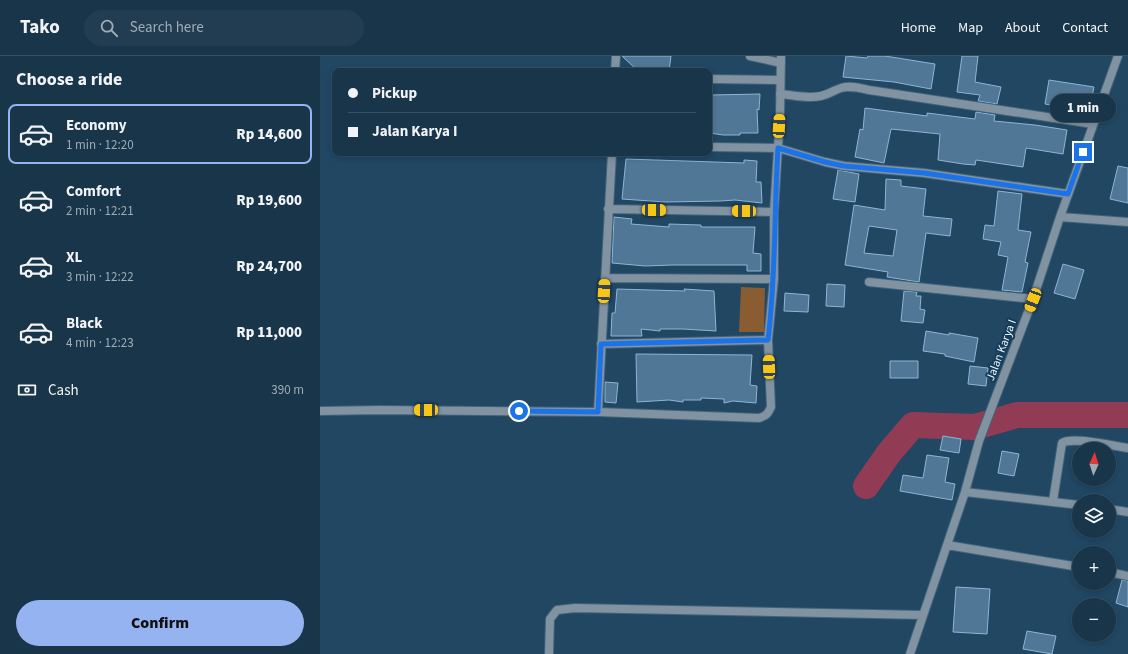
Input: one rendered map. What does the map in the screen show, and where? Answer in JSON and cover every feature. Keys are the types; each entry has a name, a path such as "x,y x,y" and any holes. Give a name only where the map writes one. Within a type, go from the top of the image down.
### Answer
{"street":[{"path":"614,68 616,56"},
{"path":"320,411 386,410 598,412 759,418 765,416 771,407 768,340 774,279 774,212 781,60 750,56"},
{"name":"Jalan Karya I","path":"910,654 965,492 979,441 1033,300 1068,194 1118,56"},
{"path":"712,79 780,80"},
{"path":"780,94 805,97 820,96 833,93 841,88 854,86 869,90 1093,124"},
{"path":"712,147 778,148 844,166 924,173 1068,194"},
{"path":"598,412 612,156"},
{"path":"608,209 774,212"},
{"path":"1060,217 1128,222"},
{"path":"605,278 774,279"},
{"path":"868,282 1033,300"},
{"path":"601,344 768,340"},
{"path":"1053,501 1062,443 1065,441 1075,440 1128,448"},
{"path":"965,492 1072,504"},
{"path":"1116,510 1128,512"},
{"path":"947,545 1072,566"},
{"path":"1116,573 1128,576"},
{"path":"549,654 550,619 557,610 575,608 923,615"}],"shaded area":[{"path":"741,287 765,288 764,332 739,332"}],"building":[{"path":"622,56 671,56 669,68 635,68"},
{"path":"846,56 867,58 868,56 885,56 935,64 931,89 894,82 843,77"},
{"path":"962,56 978,56 975,82 1001,87 997,104 978,101 980,95 957,92"},
{"path":"1049,80 1094,87 1089,112 1045,104"},
{"path":"760,94 759,110 757,109 758,133 740,133 740,135 712,133 712,95"},
{"path":"865,108 927,116 927,113 975,119 976,112 995,115 994,121 1067,130 1063,154 1026,148 1023,167 976,160 975,165 963,164 938,160 940,134 891,129 884,163 855,157 860,129 863,130"},
{"path":"626,159 744,163 744,160 757,161 756,182 761,182 762,203 735,200 665,202 622,199"},
{"path":"1118,166 1128,168 1128,203 1110,199"},
{"path":"838,170 859,174 855,202 833,199"},
{"path":"886,179 901,180 901,186 926,189 923,216 952,219 950,236 926,233 919,282 887,277 888,272 845,265 854,205 885,210","holes":["869,226 897,230 893,256 864,253"]},
{"path":"998,191 1022,194 1018,230 1031,232 1025,262 1028,263 1022,292 1002,290 1008,257 998,255 1001,242 983,239 985,225 994,226"},
{"path":"614,217 632,219 631,224 669,227 669,224 701,225 701,227 755,227 753,253 761,254 761,271 747,271 747,265 645,266 612,263"},
{"path":"1063,264 1084,270 1075,299 1054,293"},
{"path":"827,284 845,285 844,307 826,306"},
{"path":"617,289 685,291 684,289 714,291 716,331 660,329 660,331 641,329 642,336 611,336 612,313 615,313"},
{"path":"904,291 917,292 916,296 921,296 920,309 925,310 923,323 901,321"},
{"path":"785,293 809,295 808,312 784,311"},
{"path":"926,331 978,338 974,362 945,356 945,354 923,351"},
{"path":"636,354 752,355 750,385 757,386 756,403 733,401 724,403 724,399 701,398 701,400 683,400 683,402 669,400 637,402"},
{"path":"890,361 918,361 918,378 890,378"},
{"path":"970,366 988,368 986,386 968,384"},
{"path":"605,382 618,383 616,403 605,402"},
{"path":"943,436 961,439 959,453 940,450"},
{"path":"1002,451 1019,454 1014,476 998,473"},
{"path":"927,455 949,458 945,482 955,484 952,500 900,491 903,475 923,478"},
{"path":"1122,580 1128,581 1128,607 1116,603"},
{"path":"956,587 990,589 987,634 953,632"},
{"path":"1027,631 1056,636 1052,654 1023,649"}],"waterway":[{"path":"866,486 889,453 913,425 975,427 1017,415 1128,415"}],"route":[{"path":"519,411 598,412 601,344 768,340 774,279 774,212 778,148 844,166 924,173 1068,194 1083,152"}]}
